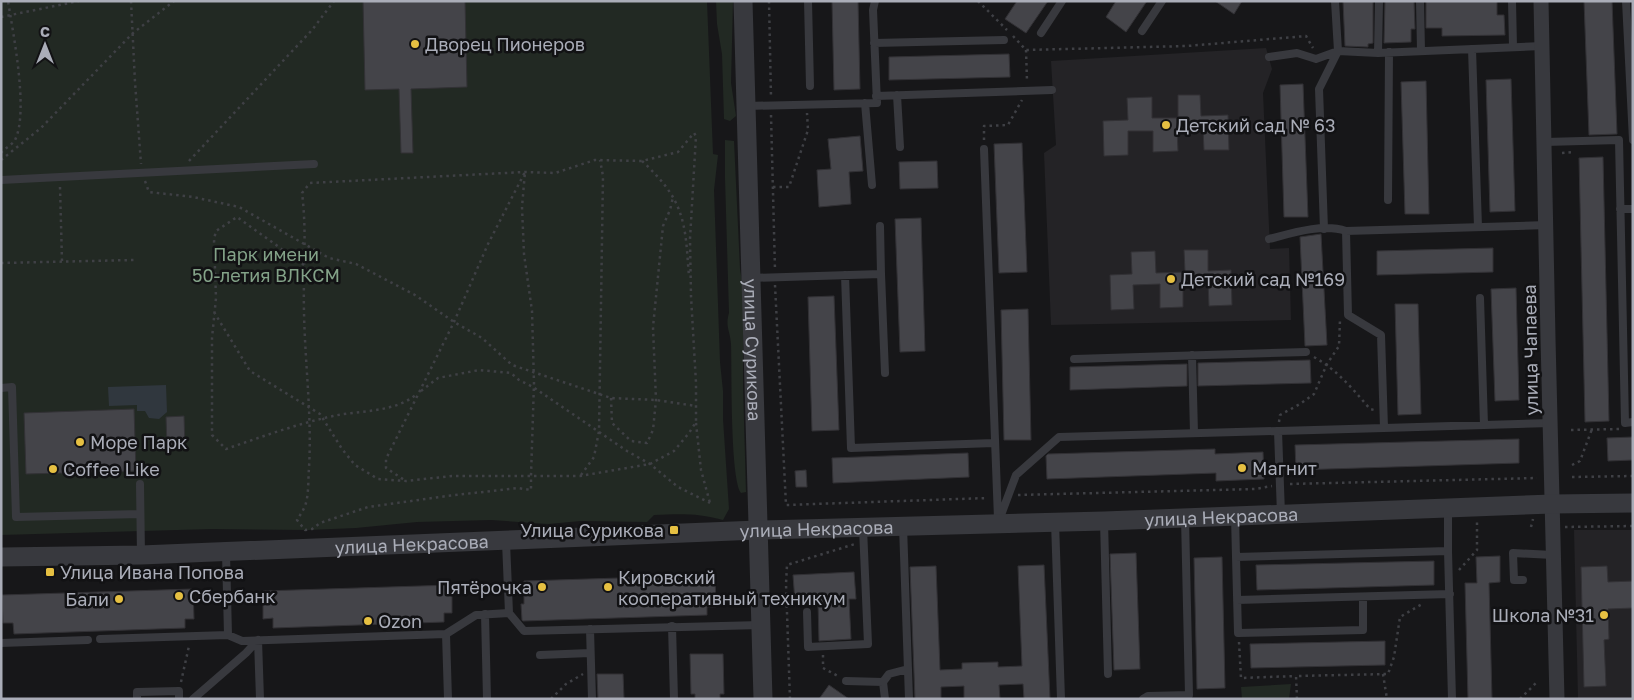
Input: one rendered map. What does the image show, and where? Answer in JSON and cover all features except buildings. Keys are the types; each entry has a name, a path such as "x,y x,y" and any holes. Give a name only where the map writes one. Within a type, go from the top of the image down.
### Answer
{"street":[{"name":"улица Сурикова","path":"743,1 763,699"},
{"name":"улица Чапаева","path":"1541,1 1557,699"},
{"name":"улица Некрасова","path":"1,557 141,555 758,530 1104,521 1552,504 1633,503"}],"lane":[{"path":"808,1 810,86"},
{"path":"747,106 876,103 873,10 875,1"},
{"path":"1041,33 1062,1"},
{"path":"1142,31 1162,1"},
{"path":"1324,229 1319,89 1338,51 1335,1"},
{"path":"1378,53 1379,1"},
{"path":"1420,1 1422,51"},
{"path":"1512,1 1513,47"},
{"path":"1544,142 1632,140 1626,1"},
{"path":"874,43 1004,40"},
{"path":"1269,57 1297,53 1316,59 1338,51 1378,53 1542,46"},
{"path":"1472,49 1478,227"},
{"path":"1388,200 1389,52"},
{"path":"876,96 1052,90"},
{"path":"897,96 900,147"},
{"path":"865,103 872,186"},
{"path":"1619,140 1625,422 1633,422"},
{"path":"984,149 998,523"},
{"path":"1,180 314,164"},
{"path":"1620,209 1633,209"},
{"path":"1269,239 1306,230 1324,229 1346,231 1547,225"},
{"path":"880,226 885,373"},
{"path":"1346,231 1348,315 1381,334 1384,428"},
{"path":"751,278 882,274"},
{"path":"845,275 851,448 994,443"},
{"path":"1480,298 1484,425"},
{"path":"1074,358 1306,352"},
{"path":"1192,355 1194,433"},
{"path":"1,388 12,387 16,517 140,514"},
{"path":"998,523 1016,475 1059,437 1551,423"},
{"path":"1278,431 1281,515"},
{"path":"140,484 141,555"},
{"path":"1448,508 1452,699"},
{"path":"1235,516 1238,633 1363,630 1362,597"},
{"path":"1143,699 1148,696 1176,697 1189,695 1185,518"},
{"path":"1104,521 1108,674"},
{"path":"1055,522 1062,699"},
{"path":"903,526 909,699"},
{"path":"807,612 808,647 868,644 863,528"},
{"path":"505,540 509,613 524,632 672,626 761,625"},
{"path":"226,551 228,635"},
{"path":"1236,556 1448,551"},
{"path":"1523,580 1514,580 1513,553 1553,555"},
{"path":"1238,600 1450,594"},
{"path":"100,639 228,635 242,641 446,634 476,614 509,613"},
{"path":"485,614 487,699"},
{"path":"672,626 674,699"},
{"path":"590,629 592,699"},
{"path":"446,634 448,699"},
{"path":"1,643 88,640"},
{"path":"193,699 246,653 258,640"},
{"path":"258,640 260,699"},
{"path":"540,655 590,654"},
{"path":"885,699 883,682 889,674 908,669"},
{"path":"846,680 883,682"},
{"path":"137,699 137,692 179,695"}],"path":[{"path":"1,153 14,142 21,120 18,65 8,1"},
{"path":"1,17 79,1"},
{"path":"132,1 141,174 149,192 193,197 239,208 329,258 356,264 415,295 454,322 482,338 512,365 611,398 656,400 696,406"},
{"path":"1,160 41,128 133,33 174,1"},
{"path":"180,171 312,30 334,1"},
{"path":"769,1 775,278 786,505 997,498"},
{"path":"978,1 1026,50 1027,91"},
{"path":"1026,50 1186,46 1306,36 1314,52"},
{"path":"773,187 788,187 808,130 806,105"},
{"path":"984,149 984,126 1008,125 1016,110"},
{"path":"304,265 237,217 216,231 214,239 216,298 212,338 212,435 226,449 310,423 323,419 371,412 408,401 438,378 479,370 510,373 533,387 599,432 650,464 678,488 710,503 701,470 696,422 690,239 696,136 694,132 678,152 642,161 594,160 555,173 525,172 310,183 302,193 305,216 304,313 310,423 308,488 305,506 297,520 305,530 368,507 518,488 531,490 533,387 532,311 524,254 522,207 525,172"},
{"path":"580,476 594,457 599,432 604,176 600,160"},
{"path":"642,161 660,178 680,211 691,290"},
{"path":"406,481 386,468 386,459 454,322 488,244 525,172"},
{"path":"60,178 62,261"},
{"path":"611,398 612,423 631,441 647,444 653,430 656,400 654,317 663,226 673,197"},
{"path":"1,263 134,260"},
{"path":"214,312 250,371 320,414 355,466 378,479 406,481 452,476 580,476 650,464 674,451 696,422"},
{"path":"1284,413 1314,394 1327,364 1338,346 1340,336"},
{"path":"1306,352 1327,364 1370,409 1384,414"},
{"path":"1571,430 1624,428"},
{"path":"1572,466 1580,461 1592,429"},
{"path":"1572,477 1633,476"},
{"path":"1008,498 1019,495 1256,489 1280,484 1537,478"},
{"path":"1460,568 1477,550 1478,521"},
{"path":"1565,527 1633,526"},
{"path":"787,566 790,699"},
{"path":"1238,633 1241,678 1388,674 1394,657 1400,617"},
{"path":"179,695 191,636"},
{"path":"823,654 823,668 846,680"},
{"path":"551,699 566,684 591,669"},
{"path":"1383,674 1386,699"},
{"path":"1296,676 1297,699"},
{"path":"1520,699 1537,682"}],"shaded area":[{"path":"1266,48 1272,69 1263,93 1270,249 1289,248 1291,320 1051,325 1044,153 1056,145 1051,61"},
{"path":"166,385 167,412 159,419 149,418 145,411 137,411 137,405 109,406 108,387"},
{"name":"Школа №31","path":"1574,530 1633,530 1633,699 1578,699"}],"green space":[{"name":"Парк имени 50-летия ВЛКСМ","path":"1,1 707,1 713,154 718,155 714,190 720,362 729,509 723,520 697,515 672,514 654,515 647,522 581,521 548,524 491,520 417,522 356,528 308,530 212,529 1,535"},
{"path":"716,1 733,1 731,83 736,116 730,121 724,119 722,54 717,24"},
{"path":"725,140 734,141 740,269 747,312 743,336 746,492 741,493 737,483 733,446 731,344 728,325"},
{"path":"1291,684 1289,699 1242,699 1241,687"}],"place":[{"name":"Дворец Пионеров","path":"415,44"},
{"name":"Детский сад № 63","path":"1166,125"},
{"name":"Детский сад №169","path":"1171,279"},
{"name":"Море Парк","path":"80,442"},
{"name":"Магнит","path":"1242,468"},
{"name":"Coffee Like","path":"53,469"},
{"name":"Улица Сурикова","path":"674,530"},
{"name":"Улица Ивана Попова","path":"50,572"},
{"name":"Пятёрочка","path":"542,587"},
{"name":"Кировский кооперативный техникум","path":"608,587"},
{"name":"Сбербанк","path":"179,596"},
{"name":"Бали","path":"119,599"},
{"name":"Школа №31","path":"1604,615"},
{"name":"Ozon","path":"368,621"}]}
